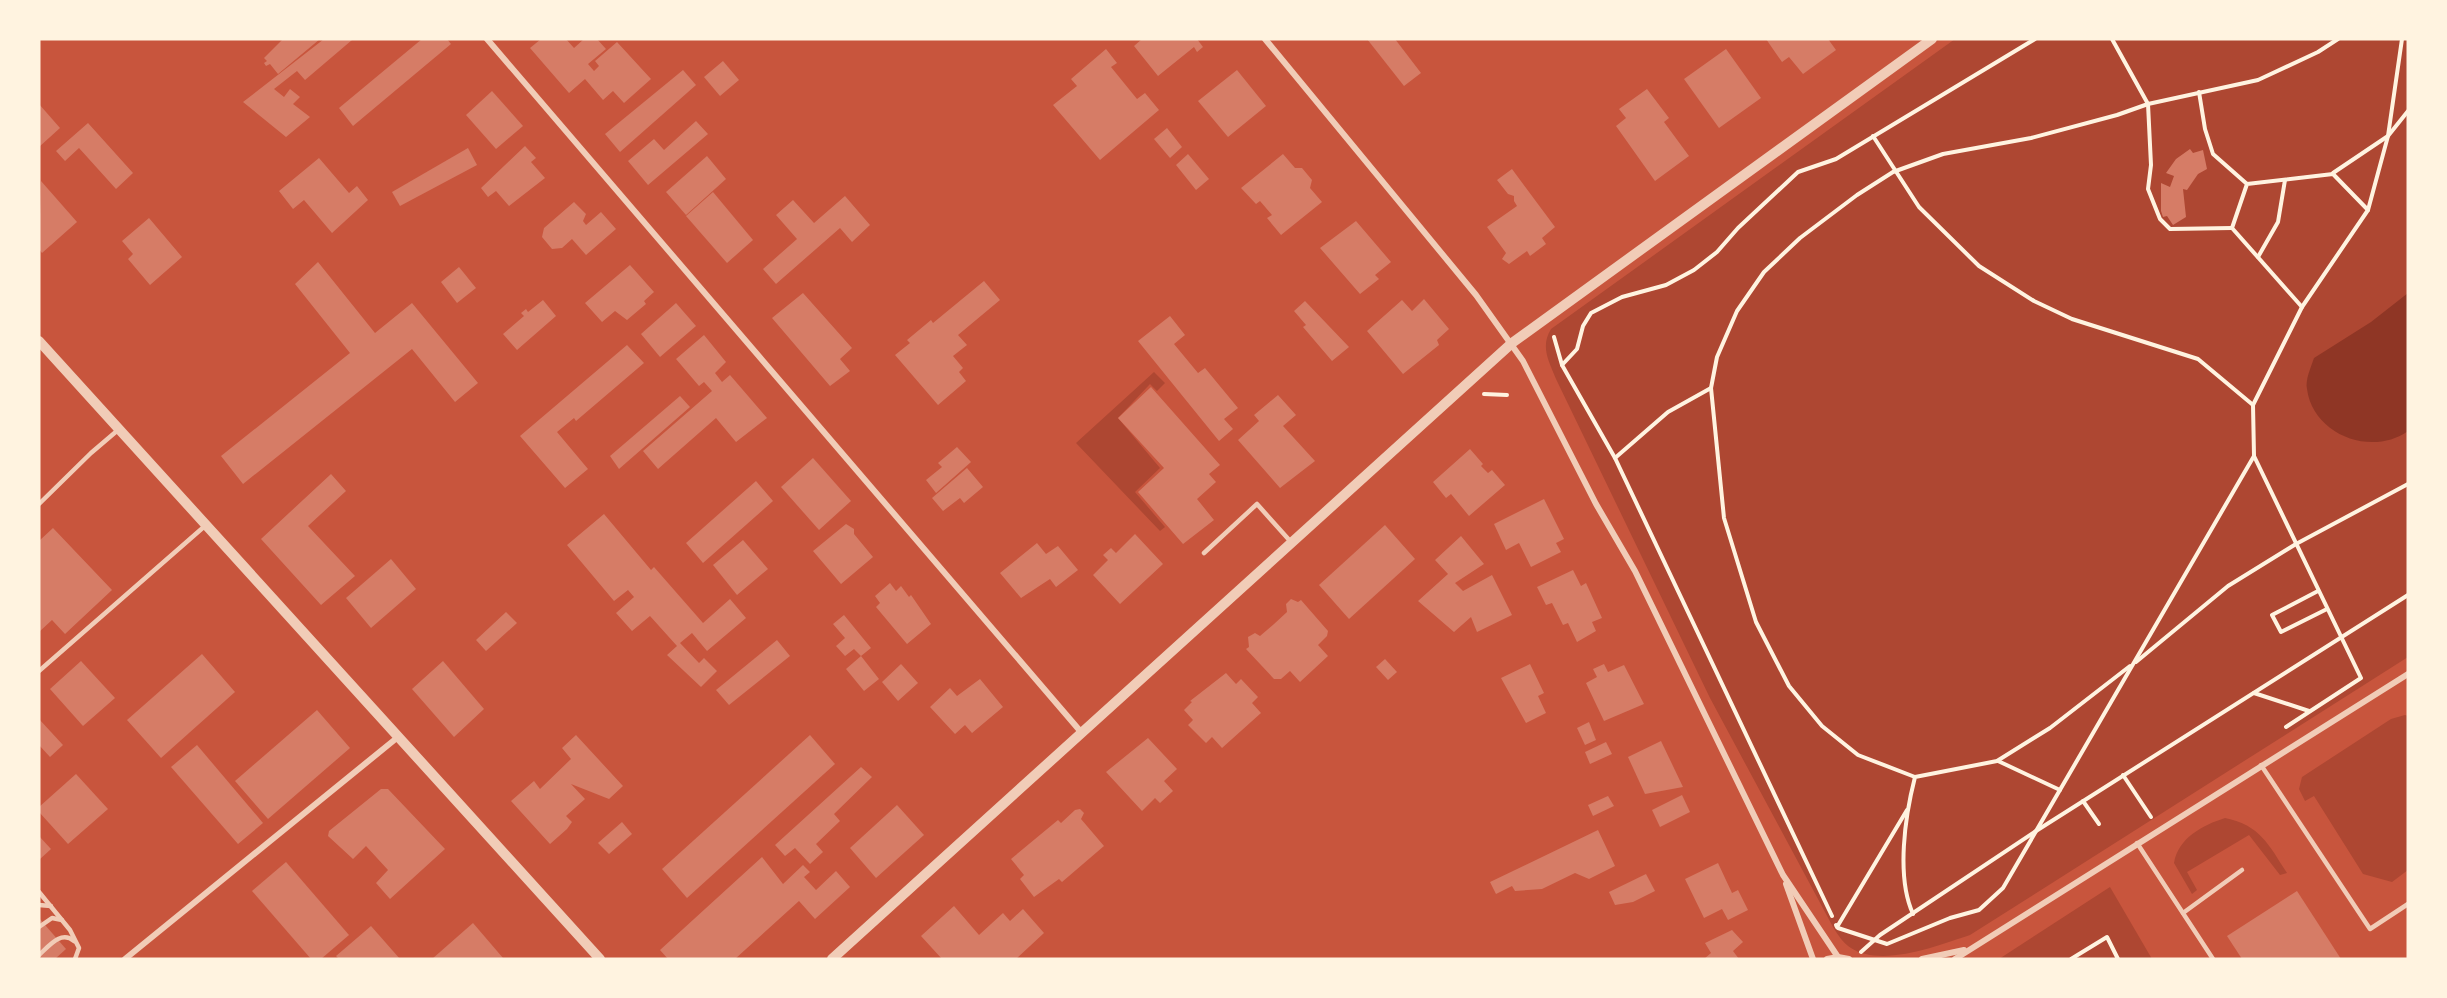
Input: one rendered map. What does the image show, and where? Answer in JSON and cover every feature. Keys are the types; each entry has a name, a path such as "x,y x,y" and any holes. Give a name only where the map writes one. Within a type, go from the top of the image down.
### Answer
{"street":[{"path":"487,39 1081,732"},
{"path":"1265,39 1512,343 1542,396 1596,504 1635,571 1783,875 1813,959"},
{"path":"832,959 1512,343 1932,39"},
{"path":"39,341 600,959"},
{"path":"1955,959 2158,829 2408,674"},
{"path":"125,959 398,737"},
{"path":"1783,875 1838,957"},
{"path":"1922,959 1967,950"},
{"path":"1827,959 1838,957 1849,959"}],"lane":[{"path":"39,504 118,430"},
{"path":"1204,553 1257,504 1291,542"},
{"path":"39,671 206,525"},
{"path":"2261,765 2370,929 2408,904"},
{"path":"2137,843 2213,959"},
{"path":"2183,913 2242,870"},
{"path":"39,892 62,920 76,942 79,948 75,959"},
{"path":"39,905 51,906"},
{"path":"39,927 52,918 62,920"},
{"path":"39,955 61,936 68,936 76,942"}],"path":[{"path":"1562,365 1577,349 1583,327 1591,313 1622,297 1666,285 1694,270 1717,252 1738,228 1798,172 1836,159 2035,39"},
{"path":"2112,39 2148,104 2151,165 2148,189 2160,219 2170,230 2232,228"},
{"path":"2338,39 2319,52 2258,80 2148,104 2117,115 2031,138 1943,154 1893,172 1857,195 1800,238 1764,272 1737,311 1717,357 1712,388 1724,518 1756,622 1784,677 1822,726 1858,755 1915,777 1997,761 2050,728 2228,586 2296,544 2408,484"},
{"path":"2286,727 2361,678 2254,456 2253,405 2302,307 2368,210 2388,136 2402,39"},
{"path":"2199,92 2205,129 2213,154 2247,184 2333,174 2388,136 2408,111"},
{"path":"1872,136 1893,172 1919,207 1979,267 2034,301 2072,319 2198,359 2253,405"},
{"path":"2333,174 2368,210"},
{"path":"2258,258 2278,222 2286,180"},
{"path":"2232,228 2247,184"},
{"path":"2232,228 2302,307"},
{"path":"1553,312 1563,327 1553,338 1562,365 1615,458 1837,927 1887,944 1950,918 1978,910 2003,888 2254,456"},
{"path":"1615,458 1668,412 1712,388"},
{"path":"2318,591 2272,615 2281,632 2327,609"},
{"path":"1873,940 2036,831 2408,595"},
{"path":"2254,693 2310,711"},
{"path":"1997,761 2060,790"},
{"path":"2123,775 2158,829"},
{"path":"1913,914 1907,901 1904,877 1907,810 1915,777"},
{"path":"2083,801 2099,824"},
{"path":"1837,927 1907,810"},
{"path":"2071,959 2106,937 2118,959"}],"shaded area":[{"path":"1955,39 2408,39 2408,657 1970,935 1910,953 1878,956 1864,954 1851,948 1833,927 1710,698 1556,379 1548,360 1546,342 1551,329"},
{"path":"2408,293 2408,431 2394,439 2378,442 2346,437 2320,419 2312,405 2307,385 2314,358 2371,322"},
{"path":"1154,372 1165,383 1157,391 1150,384 1118,418 1160,468 1135,492 1165,527 1160,531 1076,443"},
{"path":"2408,716 2408,870 2392,882 2363,874 2314,796 2305,801 2299,789 2302,777 2391,719"},
{"path":"2225,818 2237,821 2255,831 2269,845 2287,873 2280,875 2249,835 2187,872 2197,890 2192,894 2174,863 2176,854 2193,834 2208,824"},
{"path":"2110,887 2152,959 1999,959"}],"building":[{"path":"283,39 320,39 278,74 270,64 266,66 264,63 267,61 264,58"},
{"path":"324,39 352,40 305,80 297,71 274,89 284,97 290,89 300,97 293,104 310,117 286,137 243,102"},
{"path":"422,39 447,39 451,44 353,126 339,108"},
{"path":"541,39 566,39 574,48 584,39 597,39 606,49 588,64 594,71 599,66 595,61 617,42 651,79 624,103 613,91 603,100 585,79 569,93 530,48"},
{"path":"1142,39 1197,39 1203,47 1197,52 1194,47 1158,76 1134,46"},
{"path":"1367,39 1395,39 1421,73 1404,86"},
{"path":"1766,39 1828,39 1836,50 1803,74 1789,57 1782,62"},
{"path":"1106,49 1117,63 1111,67 1137,99 1145,93 1159,110 1100,160 1053,105 1077,86 1071,79"},
{"path":"1726,49 1761,98 1719,128 1684,79"},
{"path":"723,61 739,80 720,96 704,77"},
{"path":"683,70 696,85 620,152 605,134"},
{"path":"1237,70 1266,106 1228,137 1198,101"},
{"path":"1647,89 1669,118 1664,122 1689,156 1655,181 1616,126 1626,118 1619,109"},
{"path":"492,91 523,126 496,149 466,115"},
{"path":"39,104 60,128 39,147"},
{"path":"696,121 708,134 648,185 628,161 654,139 664,150"},
{"path":"88,123 133,173 116,189 79,148 65,161 56,151"},
{"path":"1167,128 1182,147 1170,158 1154,139"},
{"path":"525,146 536,158 531,162 545,178 509,206 496,191 488,197 481,188"},
{"path":"468,148 477,165 400,206 392,192"},
{"path":"2190,149 2193,153 2203,150 2207,169 2198,174 2187,190 2183,189 2186,217 2173,225 2167,216 2163,217 2161,211 2161,183 2170,187 2174,176 2166,173 2176,159"},
{"path":"1188,154 1209,179 1196,190 1176,165"},
{"path":"1283,154 1295,168 1302,168 1312,180 1310,188 1322,202 1281,235 1267,218 1272,215 1260,201 1256,204 1241,188"},
{"path":"707,156 726,179 686,215 666,192"},
{"path":"319,158 349,193 357,186 368,200 332,233 304,200 293,209 279,191"},
{"path":"1512,169 1555,227 1542,238 1546,244 1530,256 1527,251 1509,264 1502,259 1506,253 1487,227 1517,206 1514,196 1508,194 1497,180"},
{"path":"41,181 77,222 42,253 39,249"},
{"path":"713,192 753,240 727,263 686,216"},
{"path":"845,196 870,225 852,242 840,228 776,284 763,269 797,239 776,215 793,200 814,223"},
{"path":"574,202 586,214 583,221 586,225 601,212 616,229 586,255 572,239 562,248 552,249 542,237 544,228"},
{"path":"149,218 182,257 150,285 128,259 133,254 122,241"},
{"path":"1356,221 1391,262 1375,275 1379,279 1360,294 1320,248"},
{"path":"318,262 375,333 412,303 478,383 455,402 412,349 243,484 221,456 350,353 295,284"},
{"path":"630,265 654,292 644,301 646,304 627,320 615,311 602,322 585,303"},
{"path":"459,267 476,288 457,303 441,282"},
{"path":"984,281 1000,300 958,335 967,345 953,356 963,368 959,372 966,381 938,405 895,355 910,343 907,340 931,320 933,323"},
{"path":"803,293 852,348 840,359 850,371 830,386 772,318"},
{"path":"1424,299 1449,329 1437,340 1439,345 1403,374 1367,331 1402,300 1412,311"},
{"path":"543,300 556,316 517,350 503,334 524,316 521,313 526,309 528,312"},
{"path":"1305,301 1349,347 1332,361 1303,327 1306,325 1294,311"},
{"path":"676,303 696,326 660,357 641,334"},
{"path":"1170,316 1185,335 1174,344 1198,373 1205,368 1238,408 1224,419 1233,429 1219,441 1138,341"},
{"path":"704,335 726,362 715,373 722,382 730,375 767,418 736,442 716,418 658,469 643,451 712,391 704,382 699,386 676,359"},
{"path":"627,345 644,363 576,421 574,418 557,432 588,469 565,488 520,436"},
{"path":"1151,387 1220,465 1209,474 1216,482 1197,499 1214,520 1183,544 1138,492 1164,468 1118,418"},
{"path":"1278,395 1296,415 1283,426 1315,461 1280,488 1238,440 1259,421 1254,415"},
{"path":"680,396 690,407 619,469 610,456"},
{"path":"957,447 971,462 936,493 926,480 942,467 938,463"},
{"path":"1470,449 1483,464 1481,466 1488,473 1492,470 1505,485 1469,516 1451,494 1446,498 1433,482"},
{"path":"813,458 851,501 819,530 781,487"},
{"path":"967,468 983,487 964,503 960,498 943,511 932,498"},
{"path":"331,474 346,491 308,526 355,576 321,605 261,539"},
{"path":"756,481 773,501 703,563 686,543"},
{"path":"1544,499 1564,539 1556,543 1561,552 1531,567 1519,543 1506,550 1494,524"},
{"path":"604,514 651,570 654,567 703,623 730,599 746,618 707,651 692,633 680,643 699,663 704,658 717,671 701,687 667,655 677,646 650,616 632,631 616,613 634,597 628,590 614,601 567,545"},
{"path":"846,524 854,529 854,534 873,557 841,584 813,551"},
{"path":"1385,525 1415,559 1349,619 1319,585"},
{"path":"53,528 112,590 65,634 52,620 39,632 39,541"},
{"path":"1135,534 1163,564 1120,604 1093,575 1108,560 1103,555 1111,548 1116,553"},
{"path":"1461,536 1484,564 1455,583 1463,591 1492,575 1512,615 1477,632 1471,617 1454,632 1418,601 1448,574 1435,560"},
{"path":"743,540 768,569 737,595 713,565"},
{"path":"1037,543 1046,554 1058,546 1078,570 1056,587 1050,579 1021,598 1000,573"},
{"path":"391,559 416,589 371,628 346,598"},
{"path":"1573,570 1581,586 1586,583 1602,618 1592,622 1596,631 1577,642 1568,623 1563,625 1552,603 1546,605 1537,587"},
{"path":"890,583 896,591 901,586 909,597 911,595 931,624 907,644 876,607 880,603 875,596"},
{"path":"1291,599 1298,602 1301,600 1328,631 1327,636 1318,645 1328,656 1300,682 1290,671 1281,679 1274,679 1246,649 1249,647 1248,637 1255,633 1260,636 1274,624 1287,612 1286,604"},
{"path":"506,612 517,623 486,651 476,640"},
{"path":"844,615 871,648 861,656 854,649 845,656 836,646 845,638 833,624"},
{"path":"777,640 790,656 729,705 716,690"},
{"path":"202,654 235,692 161,758 127,720"},
{"path":"861,656 879,679 864,691 846,669"},
{"path":"1385,659 1397,672 1388,680 1376,667"},
{"path":"81,661 115,698 83,726 50,689"},
{"path":"443,661 484,709 454,737 412,689"},
{"path":"901,664 918,683 898,701 882,682"},
{"path":"1530,664 1544,693 1538,696 1546,713 1526,723 1501,678"},
{"path":"1604,664 1608,672 1624,665 1644,704 1604,721 1586,683 1597,677 1593,669"},
{"path":"1226,673 1236,684 1241,679 1258,697 1252,703 1261,713 1222,748 1212,737 1206,743 1188,725 1193,720 1184,710 1192,702 1190,701"},
{"path":"980,679 1003,707 972,733 965,725 955,734 930,707 950,688 957,696"},
{"path":"317,710 350,748 268,819 235,781"},
{"path":"39,719 63,745 50,757 39,745"},
{"path":"1589,722 1596,740 1585,745 1577,728"},
{"path":"576,735 623,786 609,799 571,784 585,799 566,816 572,822 550,844 511,801 534,781 540,789 571,759 562,748"},
{"path":"810,735 835,764 687,898 662,869"},
{"path":"1148,738 1177,769 1164,781 1173,791 1160,803 1155,798 1142,811 1106,772"},
{"path":"1661,741 1683,787 1645,794 1628,757"},
{"path":"1606,742 1612,754 1590,764 1585,752"},
{"path":"197,745 263,823 238,844 171,767"},
{"path":"861,767 872,777 834,814 840,821 816,844 823,852 810,864 795,848 785,856 775,845"},
{"path":"76,774 108,809 68,844 39,812 39,807"},
{"path":"381,789 388,789 445,849 390,899 376,883 388,870 366,846 353,859 328,836 329,831"},
{"path":"1682,795 1690,812 1660,827 1652,810"},
{"path":"1608,796 1614,806 1593,816 1588,805"},
{"path":"897,805 924,835 876,878 850,848"},
{"path":"1080,809 1084,813 1081,819 1104,846 1062,882 1059,879 1034,897 1020,879 1024,875 1011,859 1058,820 1061,823 1075,810"},
{"path":"622,822 632,834 609,854 598,843"},
{"path":"1598,830 1615,866 1589,879 1575,873 1542,889 1515,891 1512,886 1496,894 1490,882"},
{"path":"39,836 51,849 39,860"},
{"path":"762,857 783,884 803,865 810,872 804,877 816,890 836,871 850,887 815,919 799,901 735,959 668,959 660,950"},
{"path":"286,862 349,935 321,959 311,959 252,891"},
{"path":"1718,863 1732,893 1738,890 1748,910 1728,920 1722,909 1704,918 1685,879"},
{"path":"1646,874 1655,891 1633,902 1615,905 1609,892"},
{"path":"2297,891 2341,959 2242,959 2227,936"},
{"path":"954,906 979,935 1003,913 1010,921 1023,909 1044,933 1016,959 942,959 921,936"},
{"path":"39,918 66,949 55,959 42,959 39,955"},
{"path":"473,923 503,958 432,959"},
{"path":"371,926 400,959 339,959 336,956"},
{"path":"1732,930 1743,942 1733,951 1739,959 1704,959 1711,953 1705,943"}]}
